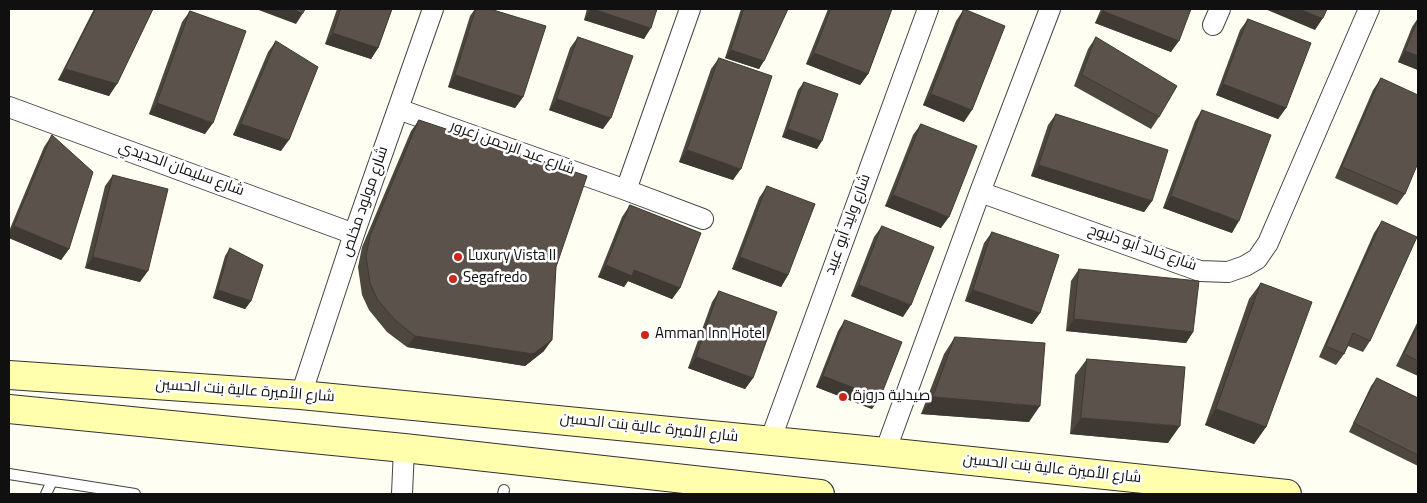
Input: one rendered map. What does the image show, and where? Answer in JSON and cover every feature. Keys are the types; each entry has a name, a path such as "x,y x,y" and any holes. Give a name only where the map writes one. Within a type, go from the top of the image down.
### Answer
{"main road":[{"name":"شارع الأميرة عالية بنت الحسين","path":"9,375 301,395 886,452 1287,494"},
{"path":"9,409 404,448 751,491 820,494"}],"street":[{"name":"شارع مولود مخلص","path":"301,395 354,234 432,9"},
{"path":"626,190 690,9"},
{"name":"شارع وليد أبو عبيد","path":"770,441 928,9"},
{"path":"886,452 980,192 1050,9"},
{"name":"شارع خالد أبو دلبوح","path":"980,192 1200,271 1228,272 1245,266 1257,259 1268,243 1369,9"},
{"name":"شارع سليمان الحديدي","path":"9,106 354,234"},
{"name":"شارع عبد الرحمن زعرور","path":"398,109 703,219"},
{"path":"402,494 404,448"}],"lane":[{"path":"9,474 135,494"},
{"path":"46,494 52,481"}],"building":[{"path":"96,9 153,9 117,84 65,69"},
{"path":"293,9 305,9 303,13"},
{"path":"341,9 392,9 378,48 333,33"},
{"path":"476,9 490,9 546,26 523,97 455,75"},
{"path":"593,9 657,9 651,28"},
{"path":"744,9 788,9 764,61 731,50"},
{"path":"831,9 892,9 868,74 814,53"},
{"path":"964,9 1005,26 972,110 931,94"},
{"path":"1104,9 1191,9 1179,41 1103,11"},
{"path":"1300,9 1327,9 1323,18"},
{"path":"190,11 246,31 213,123 157,103"},
{"path":"1248,19 1311,43 1286,108 1223,84"},
{"path":"1418,20 1418,56 1405,51"},
{"path":"578,37 633,56 611,118 557,99"},
{"path":"1096,37 1177,86 1159,117 1082,75"},
{"path":"276,41 318,67 289,140 241,124"},
{"path":"719,58 772,76 741,169 687,150"},
{"path":"1381,78 1418,95 1418,163 1405,194 1342,167"},
{"path":"804,82 838,94 822,141 788,129"},
{"path":"1202,110 1271,135 1239,221 1171,196"},
{"path":"1056,114 1168,150 1152,201 1039,165"},
{"name":"Luxury Vista II","path":"419,120 587,176 556,267 552,340 533,354 415,336 395,320 377,299 370,283 366,256 370,236"},
{"path":"921,124 977,146 949,217 893,195"},
{"path":"52,135 93,172 69,249 14,226"},
{"path":"113,175 168,189 148,271 93,257"},
{"path":"767,186 815,204 788,275 740,257"},
{"path":"630,205 701,233 680,288 634,270 632,276 606,265"},
{"path":"1382,221 1417,237 1370,341 1353,333 1344,354 1326,346"},
{"path":"882,226 934,247 911,305 859,285"},
{"path":"992,232 1059,255 1040,313 973,290"},
{"path":"230,248 263,265 251,301 218,290"},
{"path":"1079,269 1199,281 1193,332 1074,319"},
{"path":"1261,283 1312,302 1266,427 1216,409"},
{"path":"719,291 777,312 753,378 696,357"},
{"path":"845,320 902,342 880,398 823,376"},
{"path":"1418,326 1418,361 1404,354"},
{"path":"955,337 1045,343 1040,406 933,397"},
{"path":"1087,359 1185,367 1180,426 1081,418"},
{"path":"1377,378 1418,398 1418,455 1354,423"}],"place":[{"name":"Luxury Vista II","path":"458,257"},
{"name":"Segafredo","path":"453,279"},
{"name":"Amman Inn Hotel","path":"645,335"},
{"name":"صيدلية دروزة","path":"843,397"}]}
